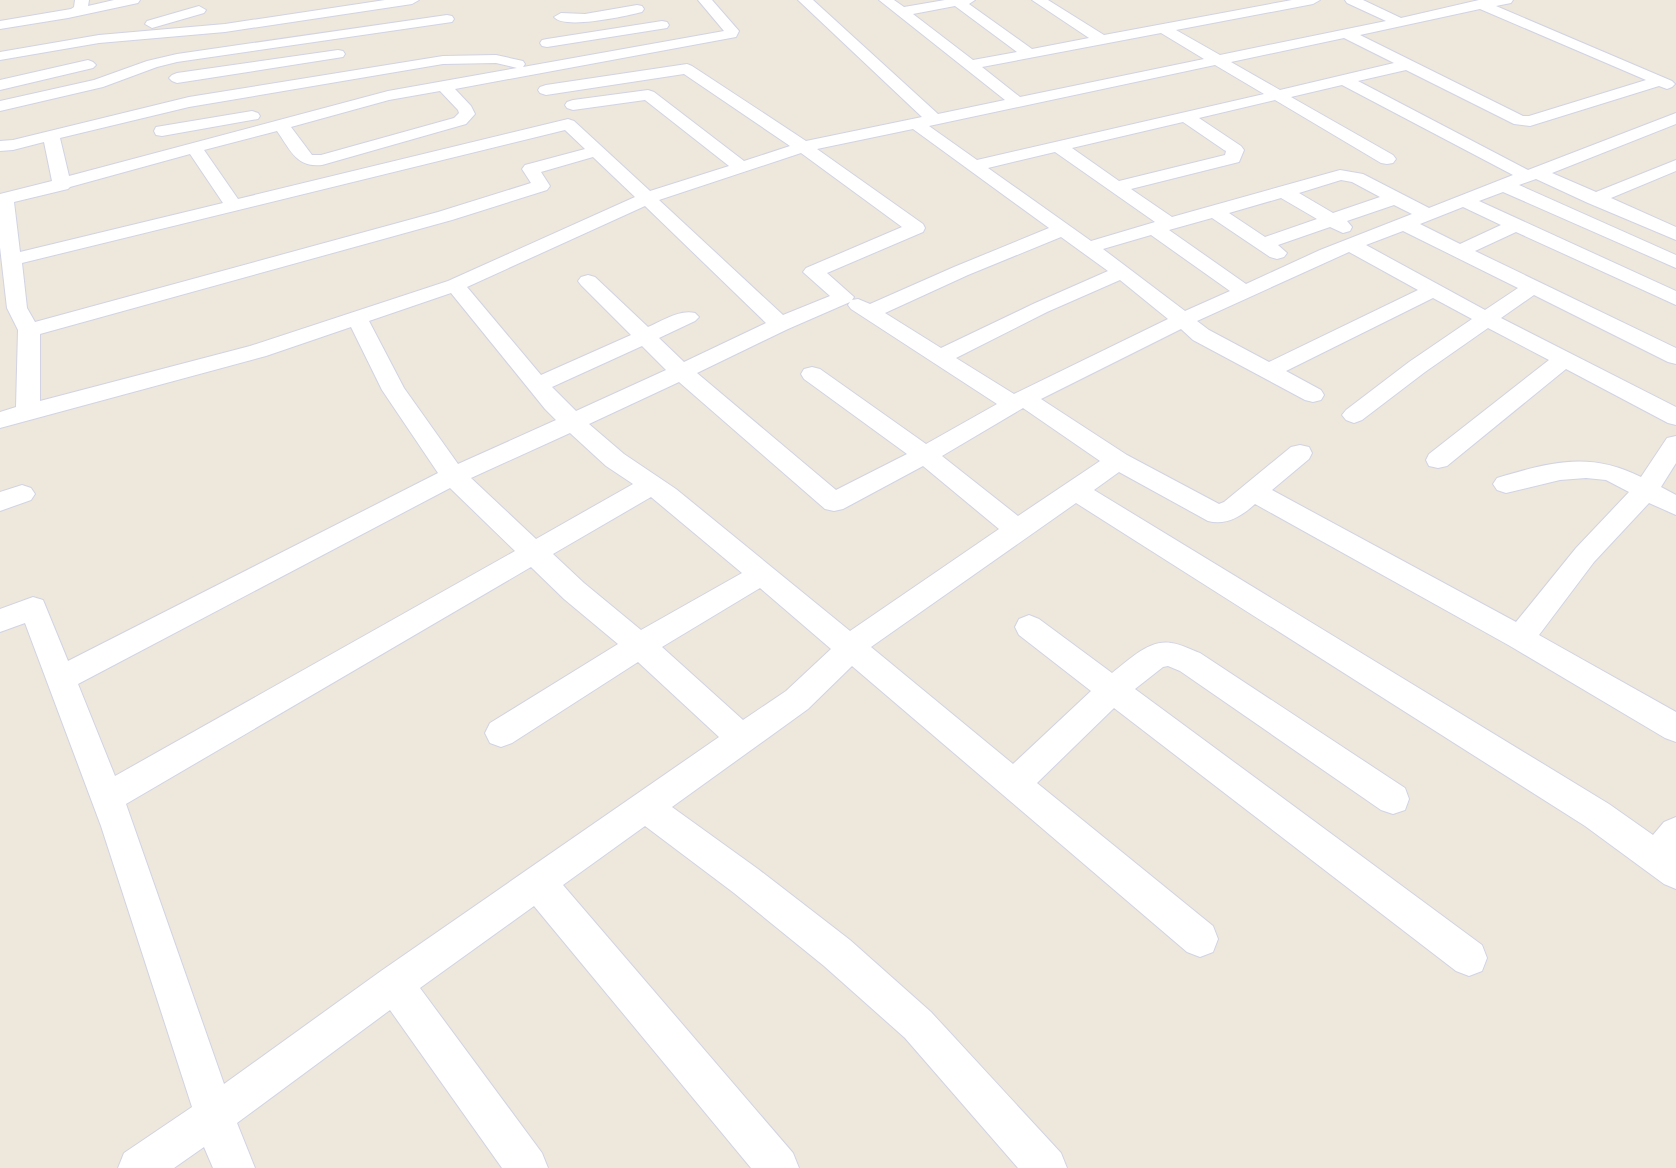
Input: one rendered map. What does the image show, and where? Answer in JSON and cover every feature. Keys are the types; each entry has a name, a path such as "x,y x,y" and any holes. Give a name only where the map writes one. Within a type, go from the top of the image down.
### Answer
{"street":[{"path":"68,14 80,9 82,0"},
{"path":"0,25 68,14 132,0"},
{"path":"0,56 99,39 225,28 412,0"},
{"path":"28,412 29,330 8,310 11,260 2,200 357,103 442,85 731,34 732,32 705,0"},
{"path":"805,0 934,119"},
{"path":"886,0 1016,101"},
{"path":"1039,0 1102,40"},
{"path":"971,66 1228,16 1285,2 1313,0"},
{"path":"1352,0 1401,23"},
{"path":"1431,0 1456,11"},
{"path":"0,420 258,351 455,285 648,198 803,147 1016,101 1401,23 1456,11 1477,3 1506,0"},
{"path":"901,12 963,1 1030,54"},
{"path":"1477,3 1676,88"},
{"path":"555,65 547,43 551,22 567,12 569,4"},
{"path":"1206,4 1228,16"},
{"path":"99,39 193,5 225,28"},
{"path":"551,22 648,8"},
{"path":"332,12 342,27 357,32"},
{"path":"0,106 109,81 165,60 357,32 446,14 468,58"},
{"path":"547,43 662,25"},
{"path":"1164,28 1387,159"},
{"path":"1347,34 1520,121 1530,121 1660,81"},
{"path":"177,78 350,52"},
{"path":"0,146 12,145 190,102 433,62 468,58 507,61 529,69 546,90 568,124 780,324"},
{"path":"0,84 88,65"},
{"path":"973,166 1407,65"},
{"path":"546,90 687,70 803,147 916,228 813,272 844,296 940,357 1019,401 1118,461 1218,514 1233,509 1300,453"},
{"path":"1344,80 1532,174 1676,234"},
{"path":"280,124 306,159 313,161 322,160 460,121 467,114 465,109 442,85"},
{"path":"556,107 648,95 741,167"},
{"path":"162,131 319,105 357,103"},
{"path":"1116,187 1233,158 1235,150 1185,116"},
{"path":"588,281 680,372 834,502 925,455 1019,401 1157,332 1357,242 1676,118"},
{"path":"915,123 1122,272 1182,322 1201,335 1313,395"},
{"path":"11,260 568,124"},
{"path":"51,135 62,184"},
{"path":"1058,146 1116,187 1160,226 1246,292"},
{"path":"194,148 234,206"},
{"path":"29,330 445,216 541,186 531,169 596,151"},
{"path":"1594,199 1676,165"},
{"path":"1087,248 1340,175 1357,178 1428,215"},
{"path":"1503,185 1676,262"},
{"path":"1283,191 1332,221 1357,242 1433,290 1676,417"},
{"path":"1263,244 1396,198"},
{"path":"1464,201 1676,298"},
{"path":"1214,211 1300,267"},
{"path":"1404,224 1676,357"},
{"path":"1460,251 1517,225"},
{"path":"870,312 962,271 1062,230"},
{"path":"1588,258 1624,239"},
{"path":"940,357 1040,308 1122,272"},
{"path":"455,285 553,404 616,460 667,495 1200,939"},
{"path":"1354,415 1485,318 1532,287"},
{"path":"1269,371 1433,290"},
{"path":"60,679 453,476 844,296"},
{"path":"357,317 393,390 453,476 574,591 665,667 742,739"},
{"path":"538,386 688,317"},
{"path":"1438,460 1564,359"},
{"path":"812,374 925,455 1017,530"},
{"path":"1520,638 1585,555 1645,491 1676,444"},
{"path":"139,1168 394,984 797,700 867,633 1118,461"},
{"path":"1506,484 1576,469 1612,473 1676,506"},
{"path":"107,798 651,485"},
{"path":"1075,490 1597,815 1669,854"},
{"path":"1254,492 1520,638 1676,728"},
{"path":"501,734 639,646 762,574"},
{"path":"0,621 33,608 107,798 227,1153 234,1168"},
{"path":"1029,627 1470,958"},
{"path":"1014,784 1112,690 1155,656 1169,654 1190,662 1393,798"},
{"path":"646,807 746,880 822,941 918,1025 1046,1168"},
{"path":"538,883 778,1168"},
{"path":"394,984 527,1168"}]}
